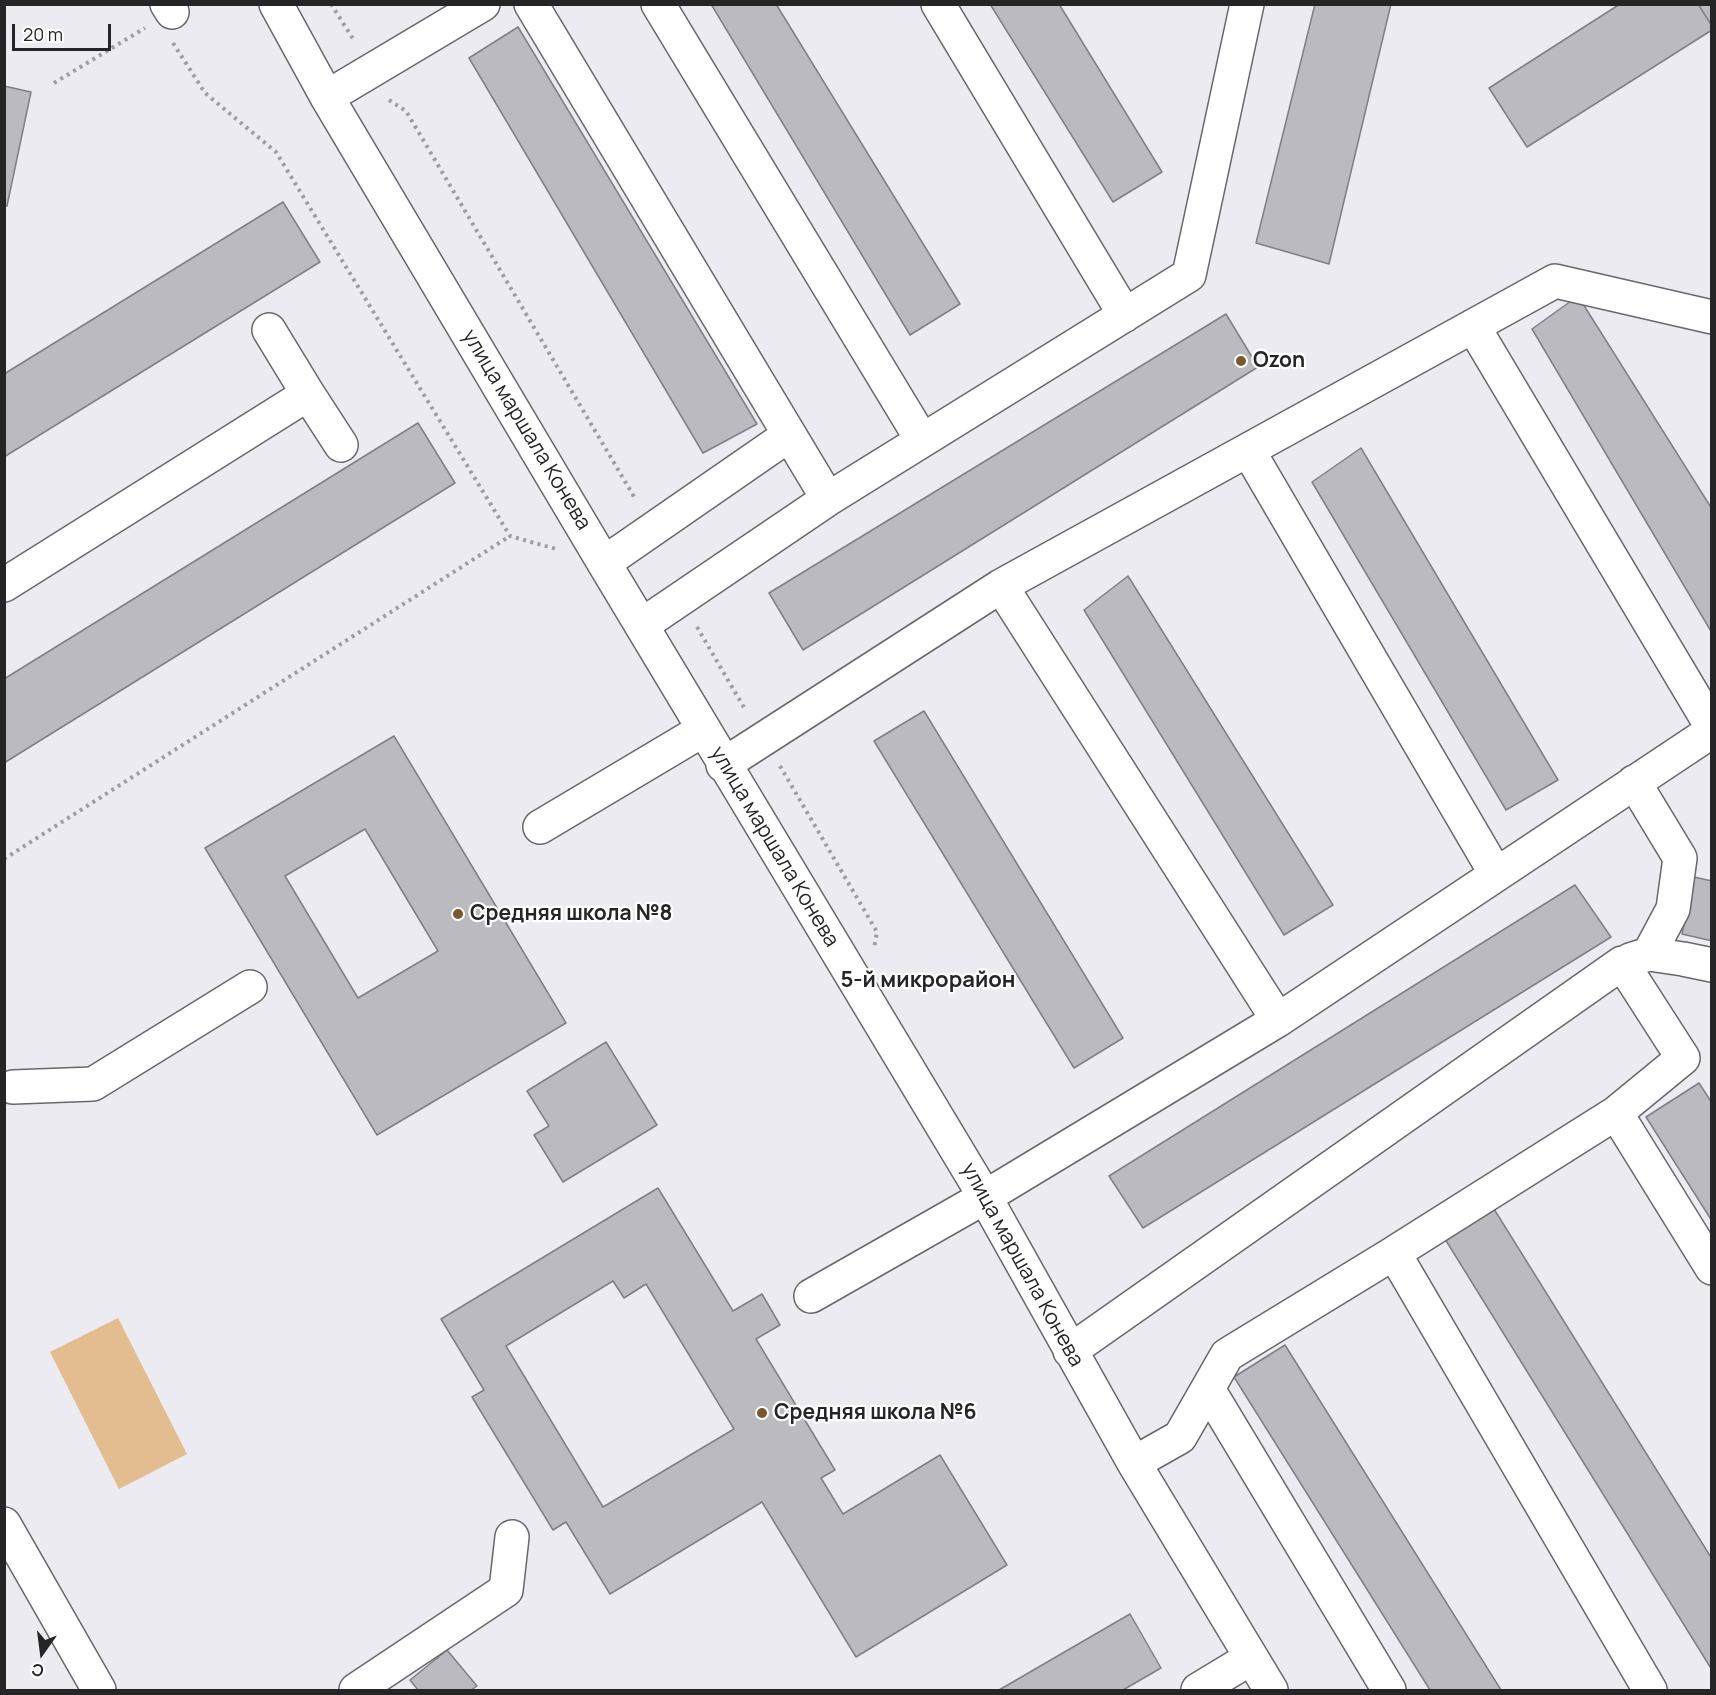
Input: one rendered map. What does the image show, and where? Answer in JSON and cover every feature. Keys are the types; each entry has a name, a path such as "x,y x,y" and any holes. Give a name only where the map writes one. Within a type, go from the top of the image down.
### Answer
{"street":[{"name":"улица маршала Конева","path":"276,4 327,97 587,532 723,765 985,1197 1134,1463 1271,1690"},
{"path":"531,4 828,499"},
{"path":"658,4 922,440"},
{"path":"938,4 1125,315"},
{"path":"642,625 828,499 1189,275 1247,4"},
{"path":"327,97 478,6"},
{"path":"723,765 1001,586 1555,281 1712,317"},
{"path":"811,1296 985,1197 1278,1020 1712,729 1473,326"},
{"path":"269,330 341,445"},
{"path":"4,585 308,394"},
{"path":"604,563 789,435"},
{"path":"1248,450 1496,874"},
{"path":"1001,586 1278,1020"},
{"path":"540,827 703,730"},
{"path":"1070,1351 1636,958 1673,909 1680,858 1634,782"},
{"path":"1636,958 1683,959 1712,965"},
{"path":"1134,1463 1180,1437 1227,1355 1616,1113 1683,1058 1636,958"},
{"path":"7,1082 93,1084 250,987"},
{"path":"1616,1113 1712,1268"},
{"path":"1394,1253 1650,1690"},
{"path":"1208,1389 1389,1690"},
{"path":"4,1524 99,1690"},
{"path":"356,1690 506,1590 512,1537"},
{"path":"1198,1690 1251,1658"}],"path":[{"path":"54,83 166,12 205,93 276,152 510,536 556,549 636,501 406,111 381,94 356,44 331,4"},
{"path":"4,859 510,536"}],"shaded area":[{"path":"118,1318 187,1454 119,1489 50,1352"}],"building":[{"path":"711,4 776,4 960,304 910,335"},
{"path":"990,4 1059,4 1162,172 1113,202"},
{"path":"1315,4 1391,4 1329,264 1256,243"},
{"path":"1620,4 1698,4 1712,26 1712,30 1527,147 1489,88"},
{"path":"1698,4 1712,4 1712,26"},
{"path":"518,27 757,424 703,453 469,58"},
{"path":"4,86 31,92 7,206 4,206"},
{"path":"283,202 320,262 4,457 4,374"},
{"path":"1578,296 1712,509 1712,633 1532,329"},
{"path":"1226,314 1258,367 803,650 769,593"},
{"path":"418,423 455,483 4,763 4,679"},
{"path":"1361,448 1558,780 1506,810 1312,482"},
{"path":"1128,576 1333,905 1284,935 1084,610"},
{"path":"924,711 1123,1038 1074,1068 874,741"},
{"name":"Средняя школа №8","path":"394,736 566,1023 377,1135 205,848","holes":["365,829 438,951 358,998 285,876"]},
{"path":"1694,877 1712,881 1712,941 1682,934"},
{"path":"1575,885 1611,937 1143,1228 1109,1176"},
{"path":"606,1042 657,1125 563,1182 534,1135 549,1126 527,1091"},
{"path":"1699,1083 1712,1103 1712,1221 1646,1117"},
{"name":"Средняя школа №6","path":"658,1188 733,1311 762,1294 780,1325 756,1339 835,1470 821,1478 843,1514 940,1455 1007,1565 856,1657 762,1502 610,1594 566,1522 553,1530 472,1397 484,1390 441,1319","holes":["613,1281 624,1298 646,1284 734,1429 603,1507 506,1346"]},
{"path":"1494,1209 1712,1559 1712,1670 1445,1239"},
{"path":"1285,1345 1501,1690 1430,1690 1234,1377"},
{"path":"1130,1614 1161,1668 1123,1690 999,1690"},
{"path":"447,1650 477,1686 471,1690 418,1690 410,1680"}],"place":[{"name":"Ozon","path":"1241,361"},
{"name":"Средняя школа №8","path":"458,914"},
{"name":"Средняя школа №6","path":"762,1413"}],"district":[{"name":"5-й микрорайон","path":"928,981"}]}
